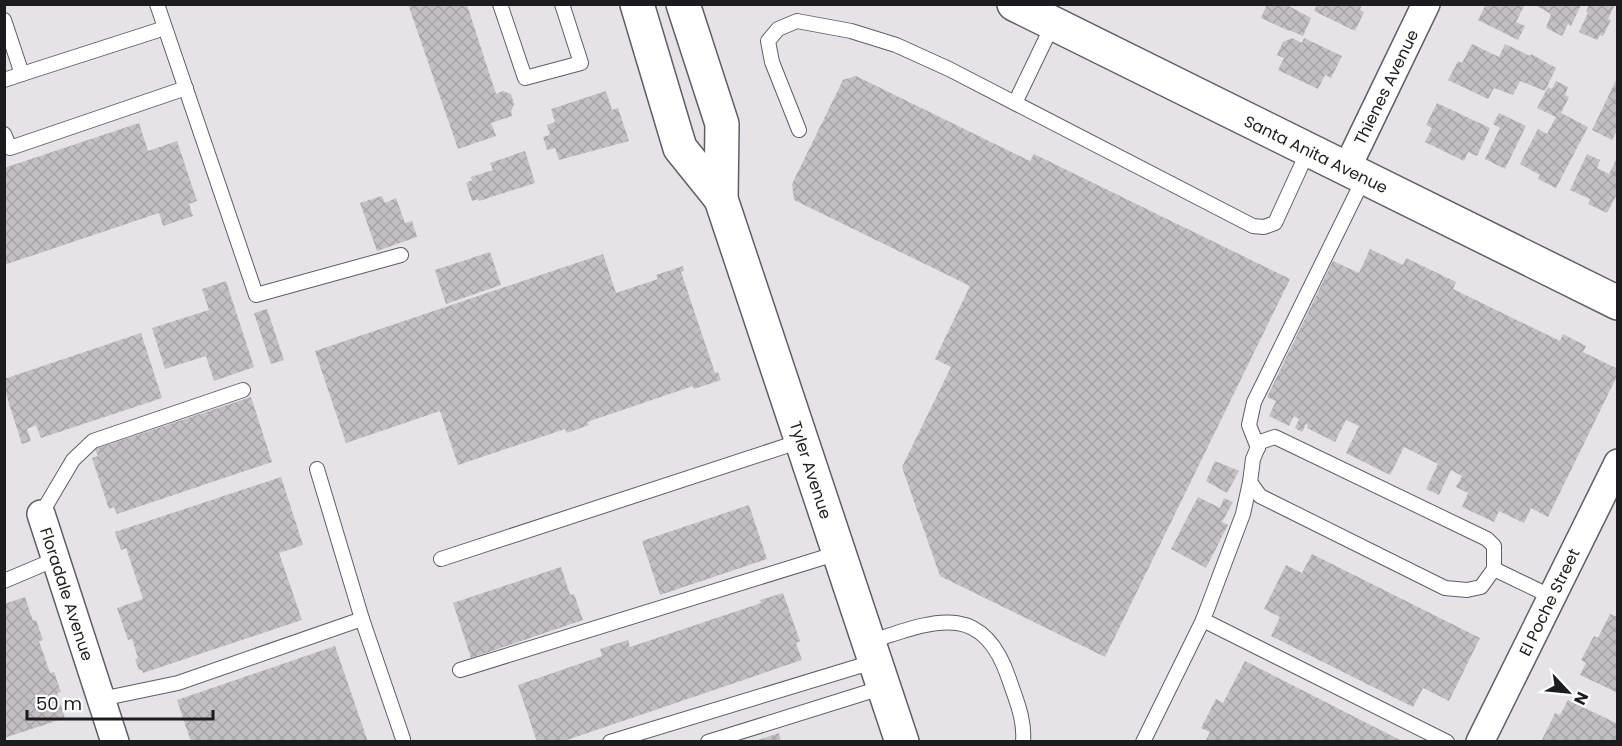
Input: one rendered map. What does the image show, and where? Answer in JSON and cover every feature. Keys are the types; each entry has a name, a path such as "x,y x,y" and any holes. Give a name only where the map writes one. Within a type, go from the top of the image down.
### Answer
{"main road":[{"name":"Tyler Avenue","path":"637,4 680,148 721,199"},
{"name":"Tyler Avenue","path":"683,4 722,124 721,199 902,741"},
{"name":"Santa Anita Avenue","path":"1014,4 1617,303"}],"street":[{"name":"Thienes Avenue","path":"1355,174 1426,4"},
{"name":"El Poche Street","path":"1480,741 1617,463"},
{"name":"Floradale Avenue","path":"41,514 115,741"}],"lane":[{"path":"157,4 256,295 400,255"},
{"path":"500,4 525,78 580,63 562,4"},
{"path":"4,20 22,74"},
{"path":"799,129 772,62 768,41 778,29 797,21 851,31 896,45 949,69 1253,226 1264,227 1275,223 1308,151"},
{"path":"1015,103 1053,24"},
{"path":"4,80 165,28"},
{"path":"4,134 10,148 186,88"},
{"path":"1258,448 1249,425 1254,402 1355,174"},
{"path":"41,514 74,460 93,441 243,390"},
{"path":"1143,741 1203,620 1243,514 1253,459 1260,442 1275,437 1487,539 1494,546 1494,569 1481,587 1467,590 1445,588 1260,496 1250,482"},
{"path":"441,559 801,441"},
{"path":"317,469 362,619 403,739"},
{"path":"460,670 838,553"},
{"path":"4,581 56,559"},
{"path":"1494,569 1552,597"},
{"path":"101,699 178,683 362,619"},
{"path":"1203,620 1447,741"},
{"path":"708,741 876,663 927,623 955,622 981,632 1003,660 1024,726 1023,741"},
{"path":"610,741 876,663"}],"building":[{"path":"408,4 466,4 496,94 503,91 511,94 514,104 512,116 491,123 496,136 458,149"},
{"path":"1267,4 1285,4 1311,18 1303,36 1261,18"},
{"path":"1317,4 1362,4 1360,10 1364,12 1355,31 1314,11"},
{"path":"1486,4 1525,4 1516,22 1525,26 1518,40 1478,20"},
{"path":"1533,4 1581,5 1571,26 1568,24 1562,36 1546,28 1551,14"},
{"path":"1589,4 1615,4 1608,19 1611,20 1603,36 1600,35 1597,40 1579,32 1588,13 1586,12"},
{"path":"1292,38 1302,43 1304,38 1342,56 1331,78 1325,75 1318,89 1278,70 1284,58 1277,55 1283,42"},
{"path":"1472,44 1499,57 1505,44 1530,56 1531,54 1556,68 1545,91 1520,81 1513,95 1494,88 1488,99 1448,80 1458,61 1462,63"},
{"path":"856,76 1030,161 1034,154 1290,279 1105,657 940,576 902,467 951,367 935,359 970,286 794,200 792,184 843,80"},
{"path":"1618,76 1618,129 1612,140 1592,130"},
{"path":"1556,81 1568,87 1565,95 1569,97 1561,113 1588,127 1556,188 1538,179 1540,175 1520,164 1538,129 1547,134 1556,117 1537,108 1548,87 1552,89"},
{"path":"606,91 612,110 618,108 629,141 559,160 555,148 547,150 543,137 550,135 547,125 555,122 551,109"},
{"path":"1437,103 1490,128 1477,156 1468,152 1464,161 1425,142 1432,128 1426,125"},
{"path":"1499,113 1526,126 1505,169 1485,159 1500,128 1493,124"},
{"path":"139,123 148,151 177,141 197,201 189,204 193,216 163,226 159,213 4,265 4,168"},
{"path":"525,151 535,183 479,201 478,199 472,201 466,183 472,180 471,177 493,170 490,163"},
{"path":"1587,154 1600,160 1597,168 1609,174 1618,156 1618,192 1607,213 1588,204 1590,199 1570,190"},
{"path":"382,196 385,203 396,198 405,223 412,221 417,237 377,251 360,203"},
{"path":"1370,249 1403,265 1406,258 1456,282 1453,289 1560,341 1563,334 1586,346 1583,352 1618,369 1618,374 1548,517 1531,508 1524,523 1499,511 1494,522 1462,507 1468,493 1456,487 1462,476 1451,470 1439,495 1426,489 1438,464 1404,447 1390,475 1346,453 1359,426 1346,420 1335,442 1307,428 1306,424 1302,432 1295,428 1299,419 1294,416 1289,426 1269,416 1276,401 1267,397 1333,261 1359,273"},
{"path":"490,252 501,285 446,304 435,270"},
{"path":"603,254 616,293 658,279 656,275 683,266 684,271 681,272 715,373 718,372 721,380 694,389 693,386 587,422 589,425 567,433 565,429 458,465 440,411 346,443 315,351"},
{"path":"226,281 254,367 214,381 206,356 165,369 152,328 209,310 202,289"},
{"path":"267,309 284,360 271,364 254,313"},
{"path":"141,333 162,398 41,438 36,425 27,429 31,441 22,444 4,387 4,379"},
{"path":"251,397 272,462 117,514 114,507 109,509 92,458 98,456 95,449"},
{"path":"1215,461 1239,471 1227,493 1206,481"},
{"path":"281,477 303,545 279,553 302,620 143,673 139,670 132,639 128,640 117,608 143,599 126,548 121,550 115,532"},
{"path":"1198,497 1220,508 1224,498 1233,502 1222,522 1228,525 1206,568 1171,549"},
{"path":"749,505 767,559 660,595 642,541"},
{"path":"1312,554 1480,638 1449,701 1423,688 1413,707 1271,636 1280,617 1264,609 1286,565 1302,573"},
{"path":"561,567 570,595 574,594 583,620 471,658 453,603"},
{"path":"783,593 800,641 796,643 802,660 561,742 537,742 518,685 602,656 600,649 628,640 630,647 761,603 760,600"},
{"path":"25,597 33,621 36,620 43,640 39,641 50,673 54,672 61,692 57,693 65,718 4,738 4,604"},
{"path":"1610,614 1618,617 1618,693 1580,675 1586,663 1581,660 1594,636 1598,638"},
{"path":"335,646 368,742 191,742 177,700"},
{"path":"1245,661 1404,742 1205,742 1210,732 1201,728 1216,699 1223,703"},
{"path":"1568,700 1618,724 1618,742 1541,742 1555,713 1560,715"},
{"path":"779,733 781,742 755,742 755,741"}]}
